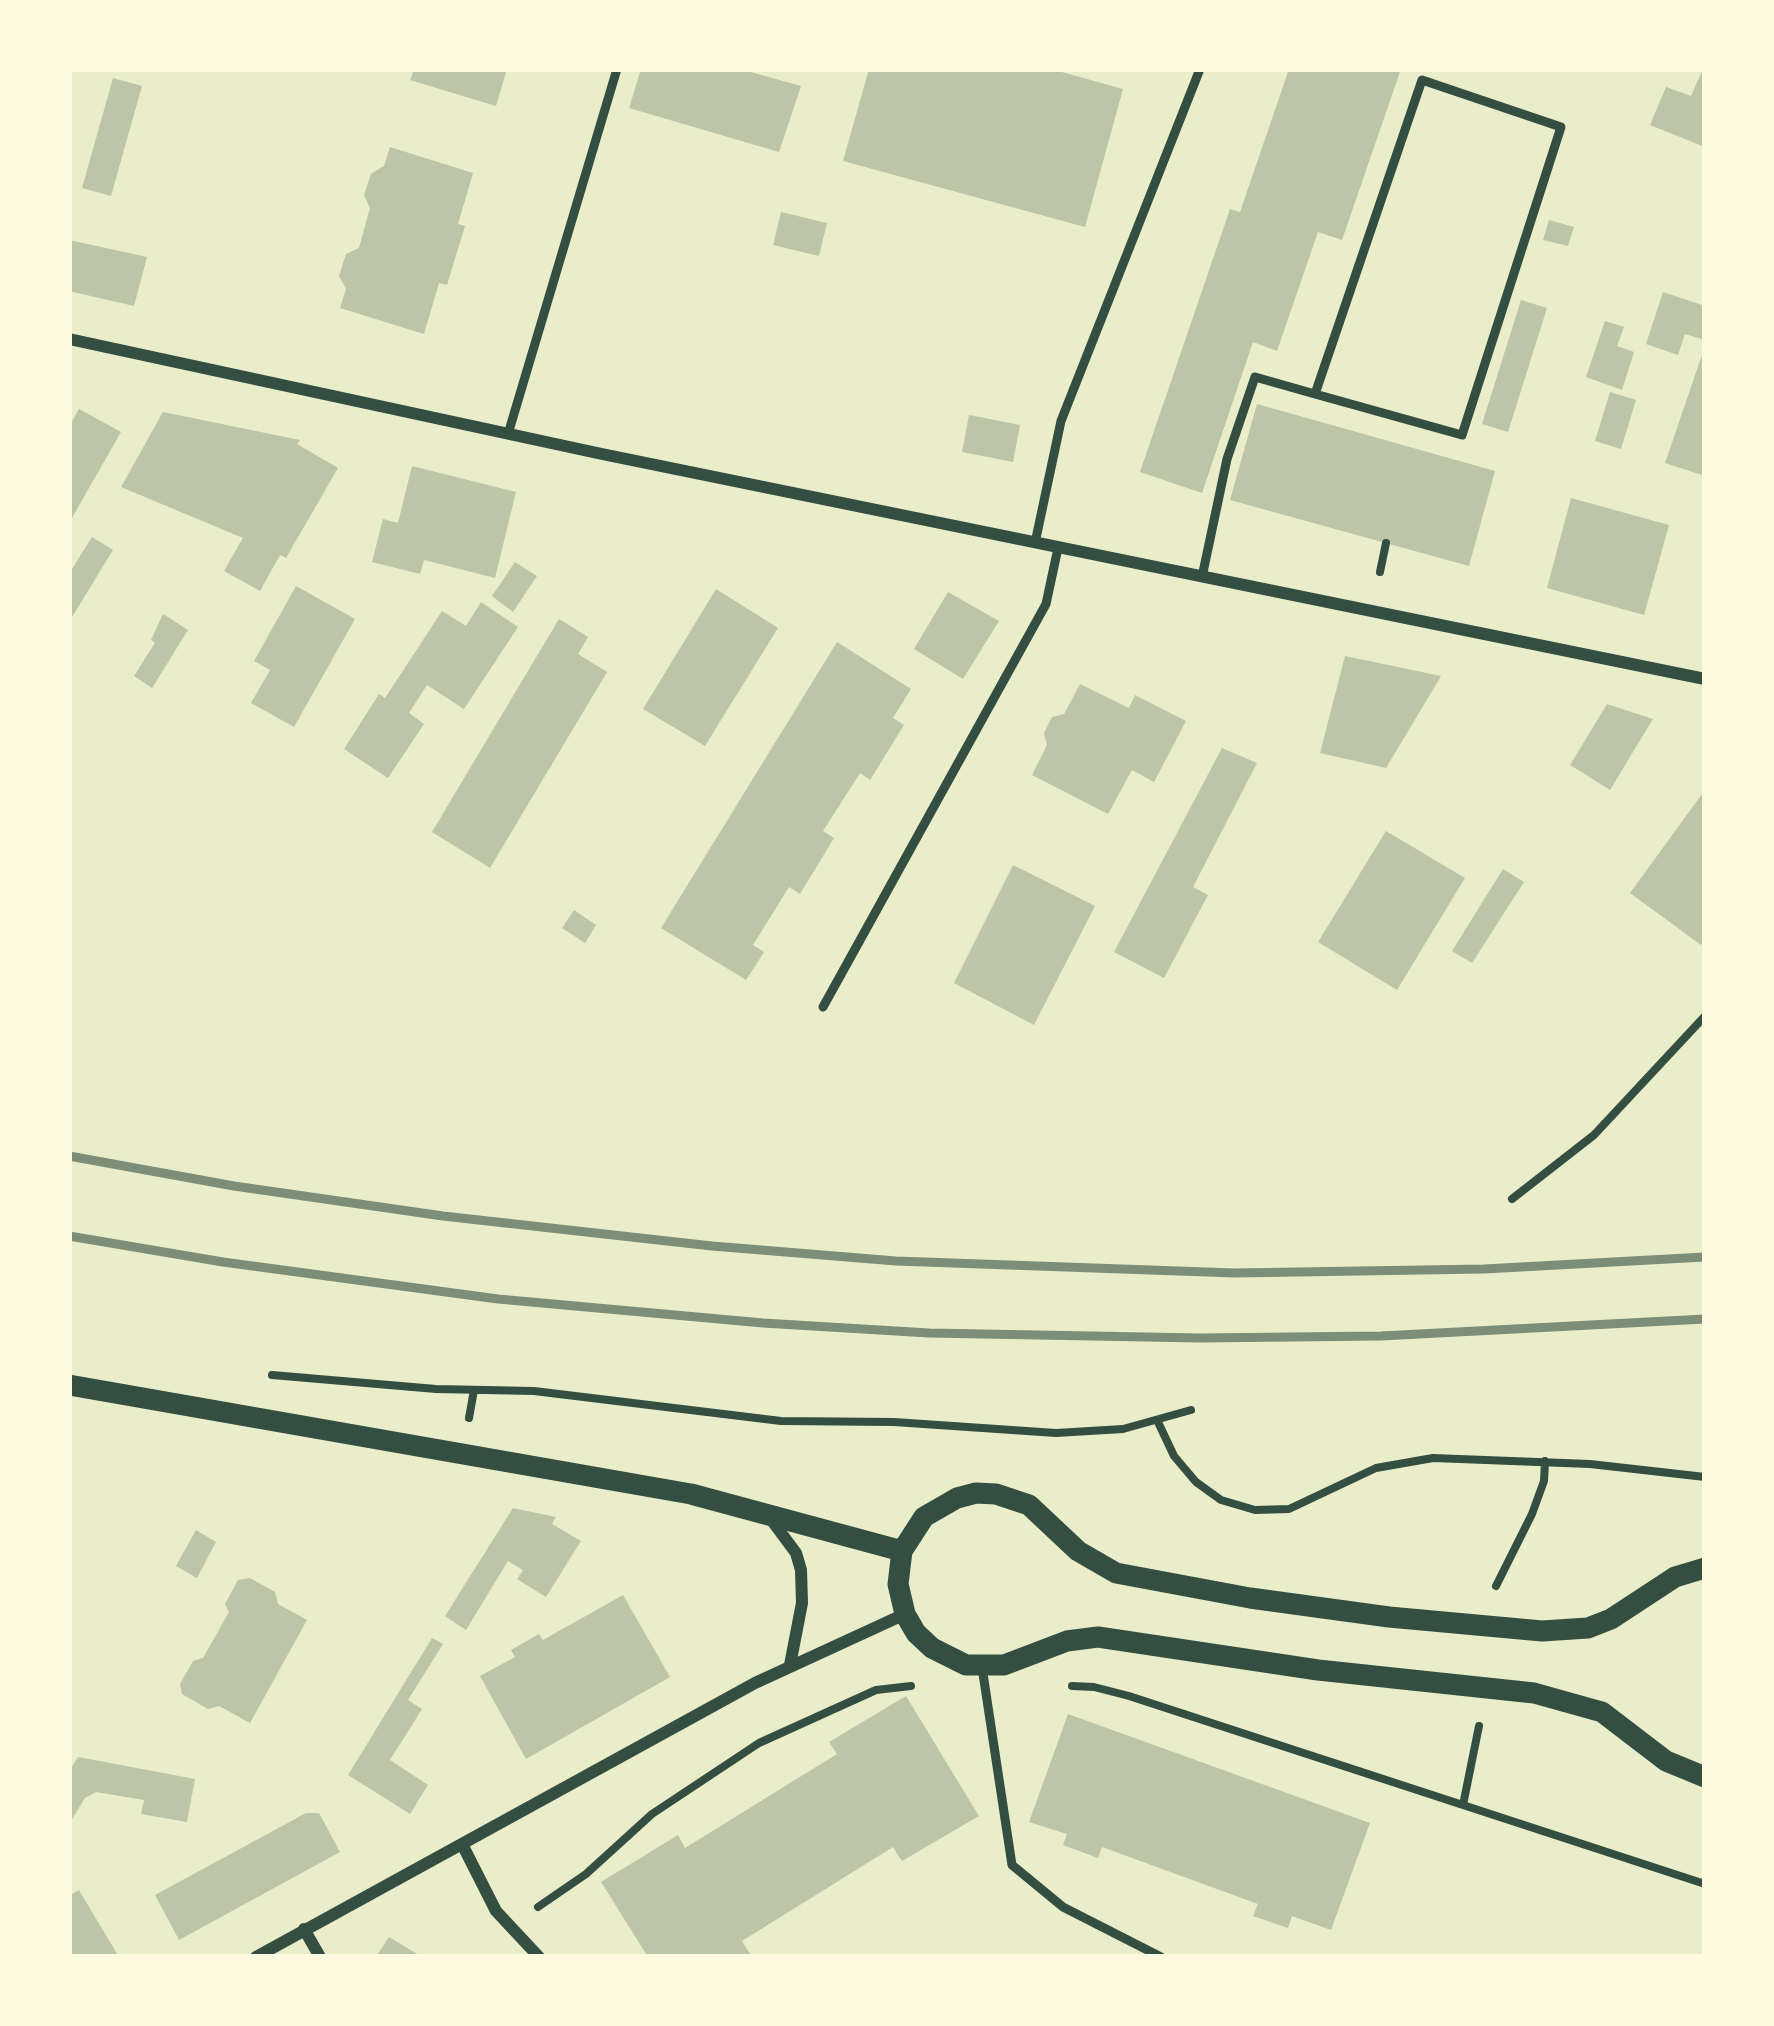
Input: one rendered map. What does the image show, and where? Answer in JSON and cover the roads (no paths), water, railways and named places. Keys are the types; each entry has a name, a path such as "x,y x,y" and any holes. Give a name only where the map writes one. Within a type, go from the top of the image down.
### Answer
{"street":[{"path":"69,339 508,434 1705,679"},
{"path":"69,1385 691,1494 902,1552"},
{"path":"1705,1568 1675,1577 1601,1624 1542,1631 1390,1617 1116,1573 1088,1558 1029,1505 976,1493 939,1506 924,1517 902,1552 898,1584 905,1614 916,1633 950,1659 982,1667 1004,1665 1067,1641 1098,1637 1318,1670 1534,1693 1602,1712 1666,1761 1705,1777"},
{"path":"765,1513 796,1553 801,1570 802,1603 790,1665"},
{"path":"256,1957 790,1665 905,1614"},
{"path":"463,1846 496,1911 539,1957"},
{"path":"304,1929 320,1957"}],"lane":[{"path":"508,434 617,69"},
{"path":"1035,543 1061,421 1201,69"},
{"path":"1202,578 1227,459 1255,377 1315,394 1462,435 1561,127 1422,80 1315,394"},
{"path":"823,1007 1046,604 1058,548"},
{"path":"982,1667 1012,1865 1063,1907 1161,1957"}],"railway":[{"path":"69,1156 443,1216 896,1261 1235,1273 1484,1269 1705,1257"},
{"path":"69,1236 498,1299 929,1333 1381,1336 1705,1319"}]}
